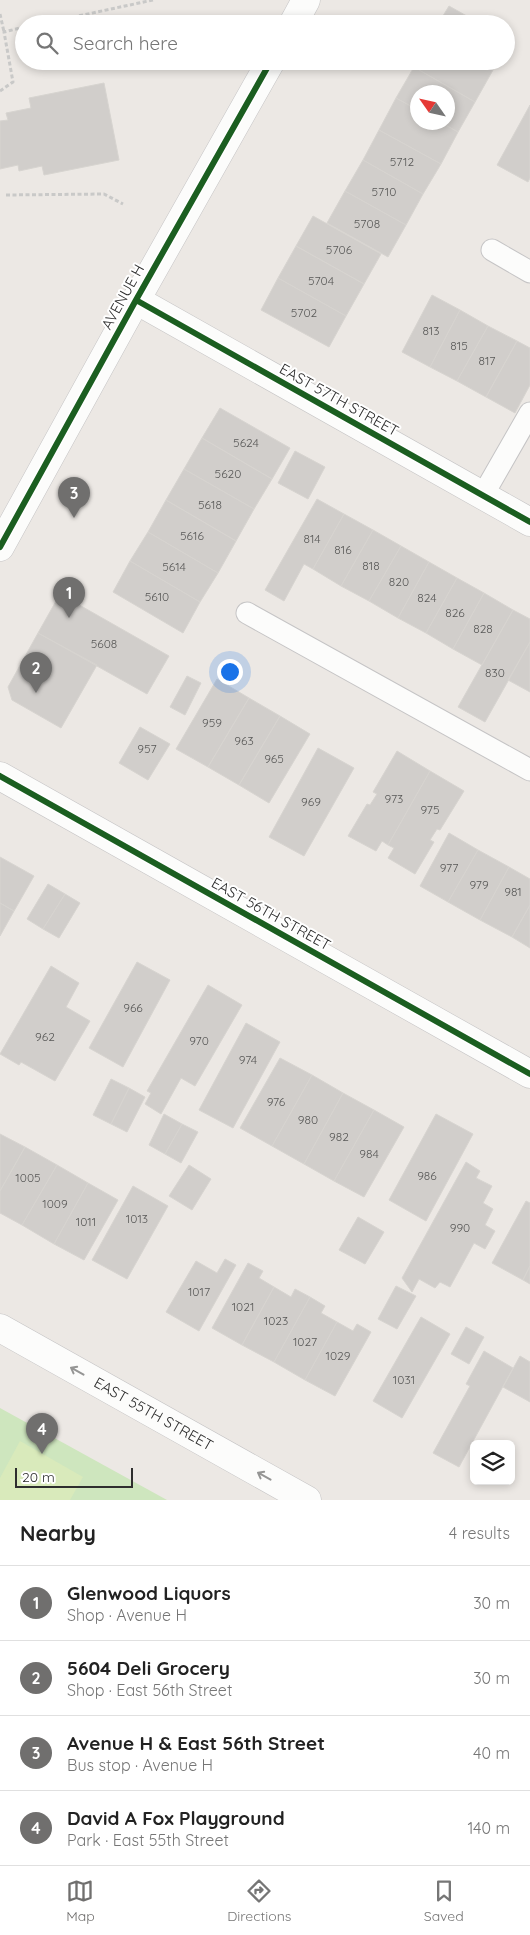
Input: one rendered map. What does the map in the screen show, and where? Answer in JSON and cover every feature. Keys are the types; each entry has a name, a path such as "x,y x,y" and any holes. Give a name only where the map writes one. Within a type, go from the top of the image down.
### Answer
{"street":[{"path":"298,15 306,0"},
{"name":"AVENUE H","path":"0,547 136,300 267,70"},
{"name":"EAST 57TH STREET","path":"136,300 530,522"},
{"name":"EAST 56TH STREET","path":"0,776 530,1074"},
{"name":"EAST 55TH STREET","path":"0,1328 307,1500"}],"lane":[{"path":"492,250 530,272"},
{"path":"483,495 530,413"},
{"path":"247,613 530,770"}],"path":[{"path":"83,15 153,0"},
{"path":"0,14 13,82 0,91"},
{"path":"4,32 15,29"},
{"path":"6,196 104,194 124,204"}],"green space":[{"path":"0,1408 167,1500 0,1500"},
{"path":"20,1441 83,1477 70,1500 0,1500 0,1478"}],"building":[{"path":"449,6 465,15 444,15"},
{"path":"412,70 419,70 445,85 410,85 410,106 396,98"},
{"path":"419,70 493,70 475,102 455,91 455,85 445,85"},
{"path":"104,83 119,160 44,175 42,166 19,171 18,165 0,169 0,121 8,120 6,113 31,108 29,98"},
{"path":"455,91 475,102 458,132 454,130"},
{"path":"396,98 410,106 410,130 454,130 458,132 441,164 379,130"},
{"path":"530,105 530,178 528,182 497,165"},
{"path":"379,130 441,164 423,194 363,160"},
{"path":"363,160 423,194 406,225 345,191"},
{"path":"345,191 406,225 388,257 327,223"},
{"path":"313,216 381,254 364,284 296,246"},
{"path":"296,246 364,284 346,316 278,278"},
{"path":"278,278 346,316 329,347 261,310"},
{"path":"432,295 460,310 430,367 402,352"},
{"path":"460,310 488,326 457,381 430,367"},
{"path":"488,326 517,341 486,397 457,381"},
{"path":"517,341 530,348 530,385 515,413 486,397"},
{"path":"220,408 290,448 272,479 202,438"},
{"path":"202,438 272,479 254,509 184,469"},
{"path":"295,451 325,467 308,499 278,483"},
{"path":"184,469 254,509 236,541 166,500"},
{"path":"317,499 344,514 313,569 304,564 284,601 265,590"},
{"path":"166,500 236,541 218,573 148,532"},
{"path":"344,514 373,530 341,586 313,569"},
{"path":"373,530 401,546 369,601 341,586"},
{"path":"148,532 218,573 200,602 130,561"},
{"path":"401,546 429,562 398,618 369,601"},
{"path":"130,561 200,602 183,633 113,592"},
{"path":"429,562 457,578 426,633 398,618"},
{"path":"457,578 484,593 453,649 426,633"},
{"path":"484,593 513,610 482,665 453,649"},
{"path":"60,594 169,656 147,694 38,633"},
{"path":"513,610 530,619 530,642 485,722 458,707"},
{"path":"38,633 97,665 61,728 12,700 8,687"},
{"path":"530,642 530,692 508,680"},
{"path":"187,676 201,683 185,715 170,707"},
{"path":"217,679 249,698 208,767 176,749"},
{"path":"249,698 280,716 239,785 208,767"},
{"path":"280,716 310,734 269,803 239,785"},
{"path":"140,727 170,744 148,780 119,763"},
{"path":"318,748 354,768 304,856 269,837"},
{"path":"397,751 430,771 388,845 382,841 376,851 348,836 367,804 370,805 377,794 373,792"},
{"path":"430,771 464,791 440,830 437,829 430,840 434,842 415,874 388,858 394,848 388,845"},
{"path":"449,833 478,850 448,902 420,886"},
{"path":"478,850 509,867 480,920 448,902"},
{"path":"0,857 34,876 14,911 0,903"},
{"path":"509,867 530,879 530,905 512,937 480,920"},
{"path":"48,884 65,894 43,929 27,919"},
{"path":"65,894 80,903 59,938 43,929"},
{"path":"0,903 14,911 0,936"},
{"path":"530,905 530,948 512,937"},
{"path":"137,962 170,980 123,1067 89,1048"},
{"path":"51,966 79,983 66,1007 90,1021 55,1081 21,1062 19,1065 0,1054"},
{"path":"208,985 242,1005 195,1086 181,1078 161,1114 145,1104 151,1093 147,1091"},
{"path":"246,1023 280,1042 233,1128 199,1110"},
{"path":"280,1058 312,1075 272,1146 240,1128"},
{"path":"312,1075 343,1093 304,1164 272,1146"},
{"path":"111,1079 129,1088 111,1124 93,1115"},
{"path":"129,1088 145,1097 127,1132 111,1124"},
{"path":"343,1093 374,1110 334,1181 304,1164"},
{"path":"374,1110 404,1127 364,1197 334,1181"},
{"path":"164,1114 182,1124 165,1154 149,1145"},
{"path":"436,1114 473,1134 426,1221 389,1200"},
{"path":"182,1124 198,1132 181,1163 165,1154"},
{"path":"0,1134 25,1147 0,1191"},
{"path":"25,1147 57,1165 22,1225 0,1213 0,1191"},
{"path":"466,1162 480,1171 476,1178 492,1186 483,1203 493,1209 485,1225 495,1231 485,1249 474,1243 450,1287 440,1282 435,1288 419,1279 412,1292 402,1278"},
{"path":"57,1165 88,1183 54,1244 22,1225"},
{"path":"189,1165 211,1179 192,1210 169,1196"},
{"path":"88,1183 118,1200 84,1260 54,1244"},
{"path":"133,1186 168,1206 127,1279 92,1260"},
{"path":"526,1201 530,1203 530,1266 523,1280 492,1263"},
{"path":"358,1217 384,1232 365,1264 339,1250"},
{"path":"225,1259 236,1265 199,1331 166,1312 196,1261 217,1273"},
{"path":"248,1263 263,1271 259,1278 274,1287 242,1345 212,1328"},
{"path":"530,1266 530,1284 523,1280"},
{"path":"396,1286 416,1296 397,1329 378,1319"},
{"path":"274,1287 291,1297 295,1289 310,1297 274,1362 242,1345"},
{"path":"310,1297 325,1306 321,1313 337,1322 305,1380 274,1362"},
{"path":"421,1317 450,1334 402,1418 373,1401"},
{"path":"337,1322 353,1331 357,1324 371,1332 335,1396 305,1380"},
{"path":"466,1327 484,1337 469,1364 451,1354"},
{"path":"484,1351 513,1368 474,1440 470,1440 470,1447 459,1467 433,1453 470,1386 466,1384"},
{"path":"520,1356 530,1362 530,1402 503,1387"}],"cycle path":[{"path":"0,547 266,70"},
{"path":"136,300 530,522"},
{"path":"0,776 530,1074"}],"place":[{"name":"Avenue H & East 56th Street","path":"74,518"},
{"name":"Glenwood Liquors","path":"69,618"},
{"name":"5604 Deli Grocery","path":"36,693"},
{"name":"David A Fox Playground","path":"42,1454"}]}
